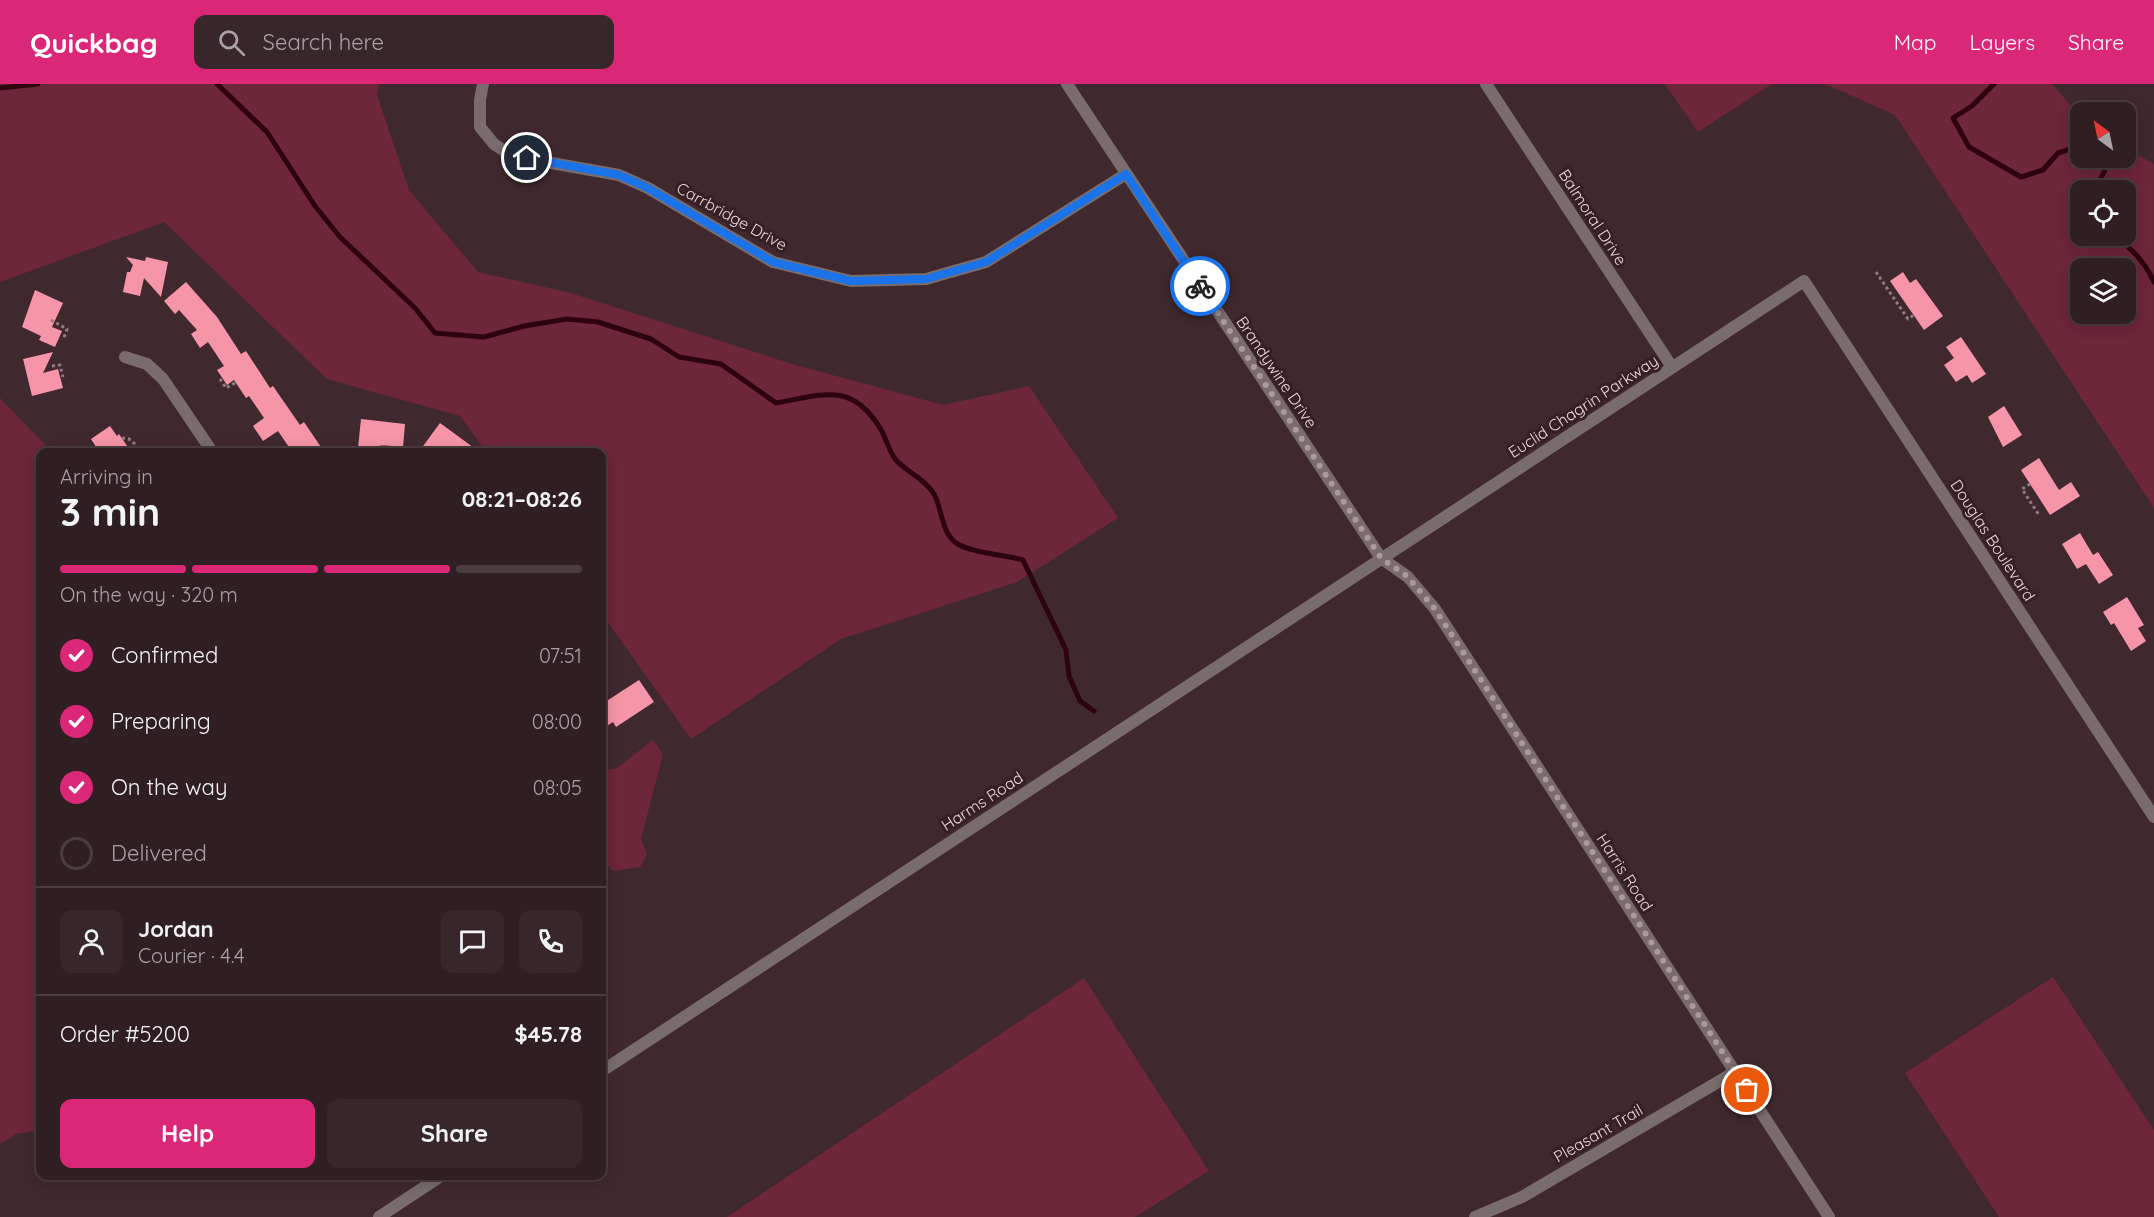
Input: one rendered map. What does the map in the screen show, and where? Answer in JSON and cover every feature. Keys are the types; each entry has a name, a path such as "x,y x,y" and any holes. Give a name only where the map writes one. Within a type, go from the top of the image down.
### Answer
{"street":[{"name":"Carrbridge Drive","path":"483,84 480,100 480,127 494,144 512,156 619,175 648,188 773,262 851,281 926,279 986,262 1126,174"},
{"name":"Brandywine Drive","path":"1067,84 1381,558"},
{"name":"Balmoral Drive","path":"1486,84 1672,367"},
{"name":"Euclid Chagrin Parkway","path":"1381,558 1804,281"},
{"name":"Douglas Boulevard","path":"1804,281 2154,817"},
{"path":"125,357 154,369 209,448"},
{"name":"Harms Road","path":"606,1068 1381,558"},
{"name":"Harris Road","path":"1381,558 1408,577 1435,609 1829,1217"},
{"name":"Pleasant Trail","path":"1475,1217 1522,1197 1735,1072"},
{"path":"379,1217 435,1180"}],"path":[{"path":"1876,272 1908,319 1914,315"},
{"path":"51,320 67,329 63,340"},
{"path":"52,366 60,364 63,377"},
{"path":"220,379 226,388 235,383"},
{"path":"122,438 129,439 136,445"},
{"path":"2030,484 2022,489 2039,515"}],"shaded area":[{"path":"0,84 379,84 377,95 409,190 478,272 571,293 792,364 943,405 1029,386 1118,518 1017,582 841,639 691,739 606,620 606,448 483,448 460,416 327,379 164,222 0,282"},
{"path":"1665,84 1772,84 1698,132"},
{"path":"1825,84 2052,84 2070,105 2070,168 2136,168 2136,154 2154,164 2154,508 1895,115"},
{"path":"0,398 48,448 36,448 36,1131 16,1134 0,1144"},
{"path":"653,740 663,754 641,839 647,854 640,867 613,871 606,863 606,770 617,768"},
{"path":"2053,977 2154,1130 2154,1217 1999,1217 1905,1073"},
{"path":"1084,978 1209,1171 1135,1217 727,1217"}],"building":[{"path":"126,257 145,261 146,257 168,262 161,297 144,278 140,296 123,292 127,272 130,272 133,265"},
{"path":"1903,272 1910,283 1916,279 1943,316 1924,330 1890,281"},
{"path":"186,282 217,317 241,354 246,351 270,388 273,386 300,425 304,422 322,448 290,448 278,431 263,441 253,426 264,418 249,396 246,398 234,380 227,385 217,370 224,366 208,342 200,348 191,334 197,330 179,310 175,314 164,301"},
{"path":"35,290 63,303 52,327 62,331 55,347 39,340 41,336 22,327"},
{"path":"1961,337 1986,374 1972,383 1967,375 1956,382 1944,365 1954,358 1946,347"},
{"path":"53,352 43,373 58,369 63,388 32,396 23,359"},
{"path":"2004,406 2022,435 2003,447 1988,417"},
{"path":"361,419 405,424 403,447 380,445 379,448 358,448"},
{"path":"440,423 474,448 422,448"},
{"path":"110,426 129,448 97,448 91,439"},
{"path":"2039,458 2059,490 2071,482 2080,496 2050,515 2021,470"},
{"path":"2080,533 2093,555 2098,552 2113,575 2099,584 2086,564 2077,569 2062,544"},
{"path":"2127,597 2144,625 2138,628 2146,641 2131,651 2114,623 2111,625 2103,612"},
{"path":"639,680 654,702 616,727 613,722 606,726 606,701"}],"waterway":[{"path":"0,88 38,84"},
{"path":"217,84 267,132 315,206 340,237 415,308 435,333 484,337 524,326 567,319 598,322 651,339 679,357 721,364 776,403 821,395 846,397 858,403 880,428 896,460 926,484 934,494 947,533 956,543 963,547 1023,560 1066,650 1069,676 1080,701 1094,711"},
{"path":"1994,84 1972,106 1953,118 1969,147 2021,177 2043,170 2058,153 2070,149"},
{"path":"2100,180 2106,168"},
{"path":"2128,246 2154,282"}],"way so far":[{"path":"1200,286 1381,558 1408,577 1435,609 1747,1090"}],"route":[{"path":"527,158 619,175 648,188 773,262 851,281 926,279 986,262 1126,174 1200,286"}]}
